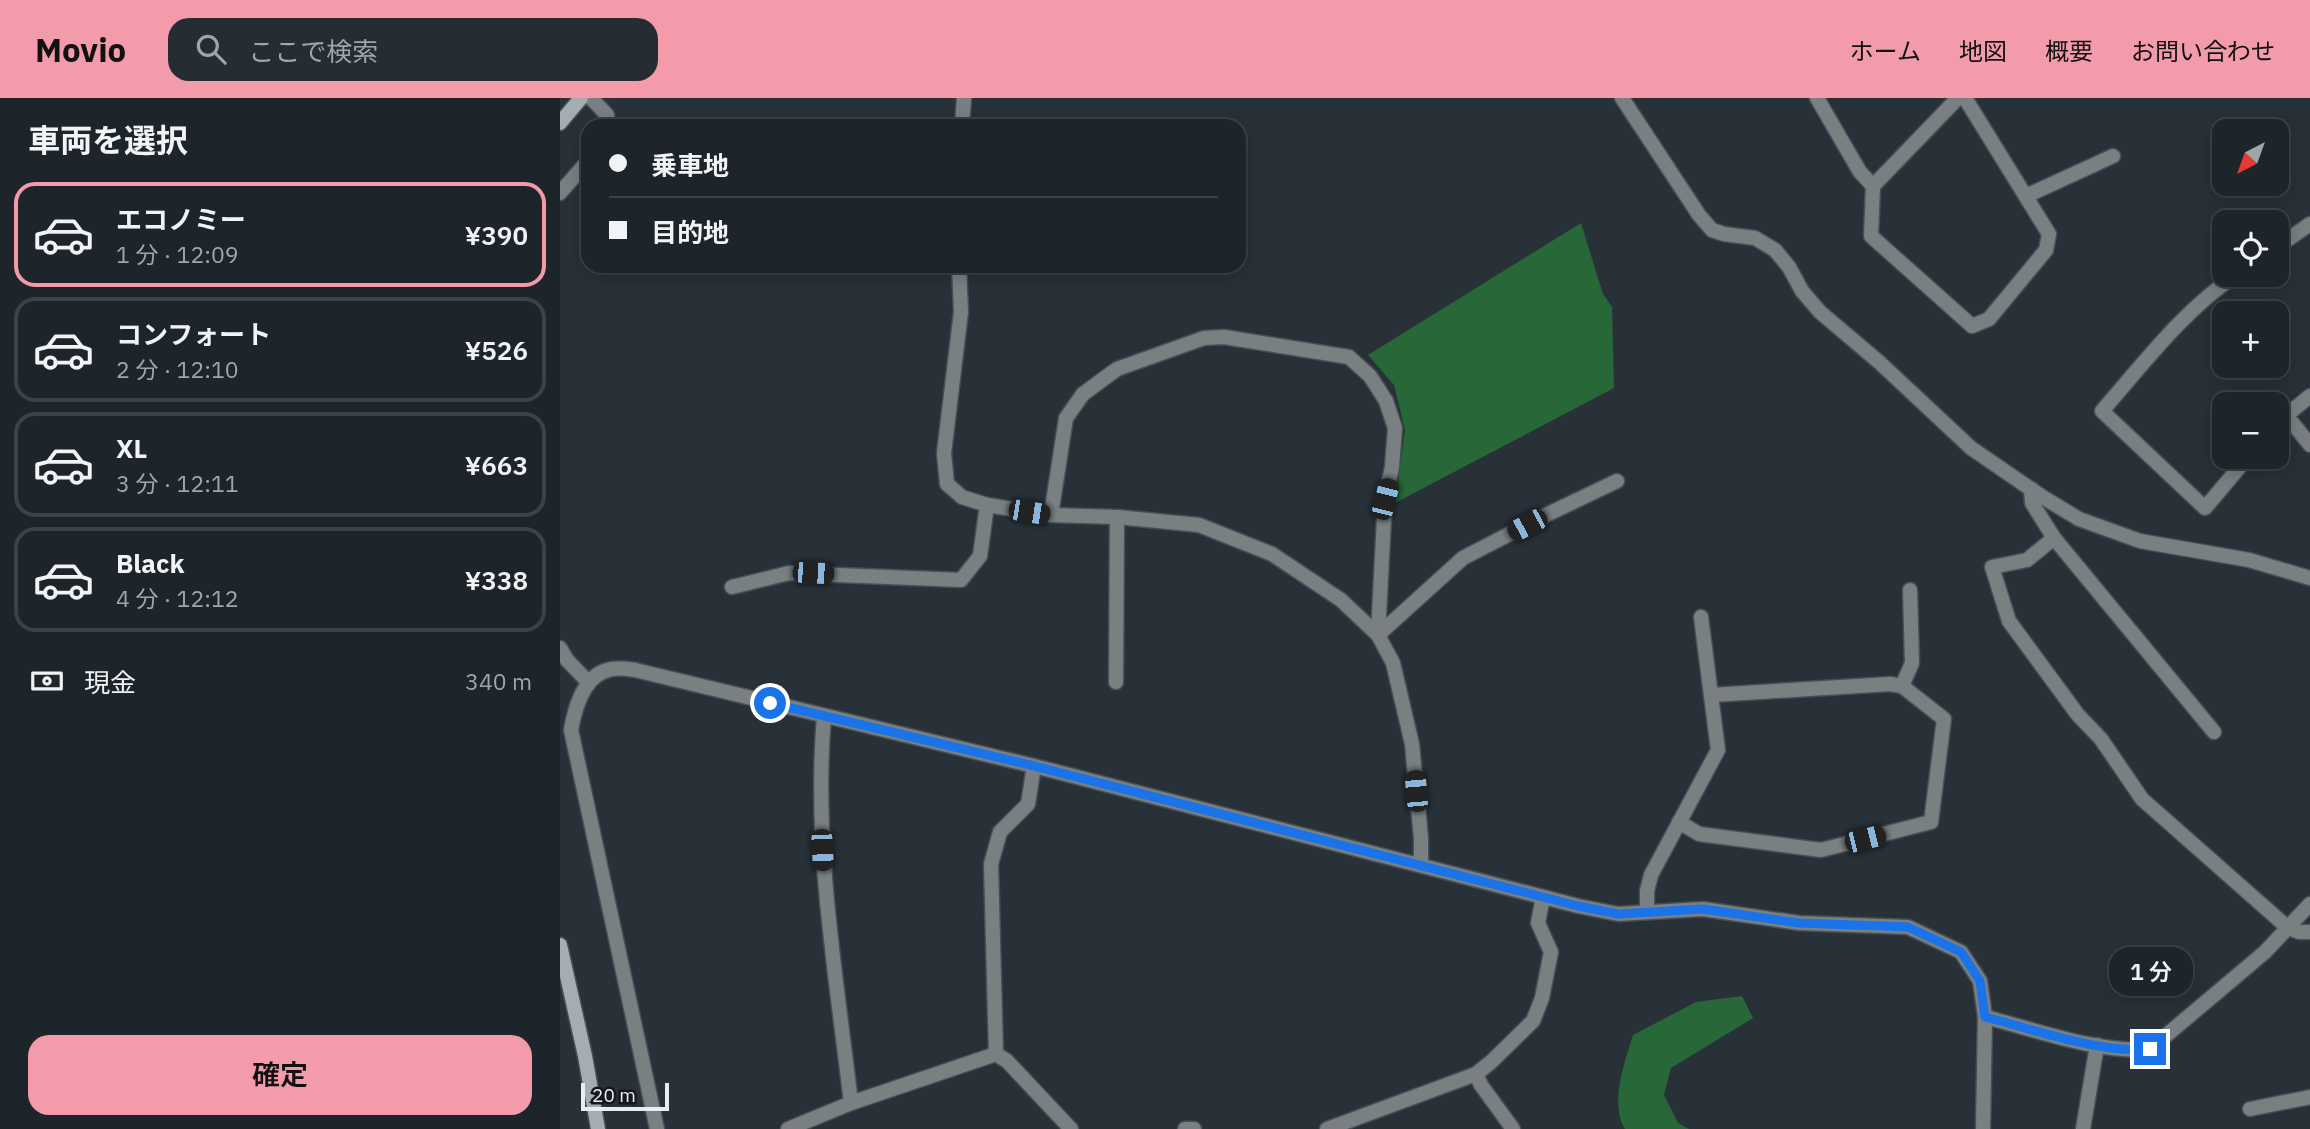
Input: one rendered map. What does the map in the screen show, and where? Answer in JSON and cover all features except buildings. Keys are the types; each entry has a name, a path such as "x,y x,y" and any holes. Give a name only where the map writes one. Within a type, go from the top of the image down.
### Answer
{"main road":[{"path":"560,123 581,98"},
{"path":"560,945 598,1129"}],"street":[{"path":"591,98 607,115 607,119"},
{"path":"962,119 964,98"},
{"path":"1622,98 1699,215 1712,230 1755,238 1775,250 1789,267 1802,291 1820,312 1879,362 1971,448 2079,519 2140,541 2249,560 2310,578"},
{"path":"1817,98 1860,172 1873,186"},
{"path":"1958,98 1873,186 1871,236 1972,326 1989,319 2046,250 2049,234 1965,98"},
{"path":"2026,196 2113,156"},
{"path":"560,193 581,169"},
{"path":"2289,239 2310,224"},
{"path":"959,273 961,312 944,453 947,484 962,498 987,505 1051,515 1117,517 1199,525 1272,554 1341,600 1378,635 1393,663 1412,744 1420,865"},
{"path":"2218,287 2188,314 2102,411 2205,508 2238,469"},
{"path":"1051,515 1066,418 1083,394 1116,369 1204,338 1224,337 1349,357 1376,384 1386,401 1395,428 1392,467 1385,499 1378,635"},
{"path":"2289,413 2310,396"},
{"path":"2289,426 2310,445"},
{"path":"1378,635 1463,558 1548,513 1617,481"},
{"path":"2031,489 2032,503 2054,538 2214,732"},
{"path":"732,587 789,573 961,580 980,556 987,505"},
{"path":"1116,682 1117,517"},
{"path":"2054,538 2027,560 1992,567 2009,621 2078,715 2101,739 2142,799 2287,927 2299,932 2310,932"},
{"path":"1902,686 1912,663 1910,590"},
{"path":"1647,912 1647,891 1651,875 1718,750 1701,617"},
{"path":"560,648 567,660 589,683"},
{"path":"657,1129 571,730 575,706 589,683 610,669 635,670 1034,766 1618,914 1703,909 1799,923 1908,927 1961,952 1980,981 1985,1017 1983,1129"},
{"path":"1679,822 1699,834 1821,850 1931,822 1944,719 1902,686 1890,684 1711,695"},
{"path":"824,716 820,807 824,871 851,1102"},
{"path":"996,1054 991,864 1000,832 1028,804 1034,766"},
{"path":"1327,1129 1476,1074 1533,1021 1542,998 1551,952 1538,923 1543,897"},
{"path":"1985,1017 2097,1045 2135,1050 2150,1049 2265,951 2310,904"},
{"path":"2083,1129 2097,1045"},
{"path":"788,1129 851,1102 996,1054"},
{"path":"996,1054 1007,1061 1071,1129"},
{"path":"1476,1074 1513,1129"},
{"path":"2250,1109 2310,1097"},
{"path":"1185,1129 1194,1129"}],"green space":[{"path":"1581,223 1603,294 1612,307 1614,388 1395,503 1405,430 1394,385 1368,355"},
{"path":"1742,996 1753,1018 1671,1068 1664,1095 1678,1123 1689,1129 1625,1129 1620,1118 1618,1095 1633,1035 1696,1002"}],"route":[{"path":"770,703 1034,766 1618,914 1703,909 1799,923 1908,927 1961,952 1980,981 1985,1017 2097,1045 2135,1050 2150,1049"}]}
